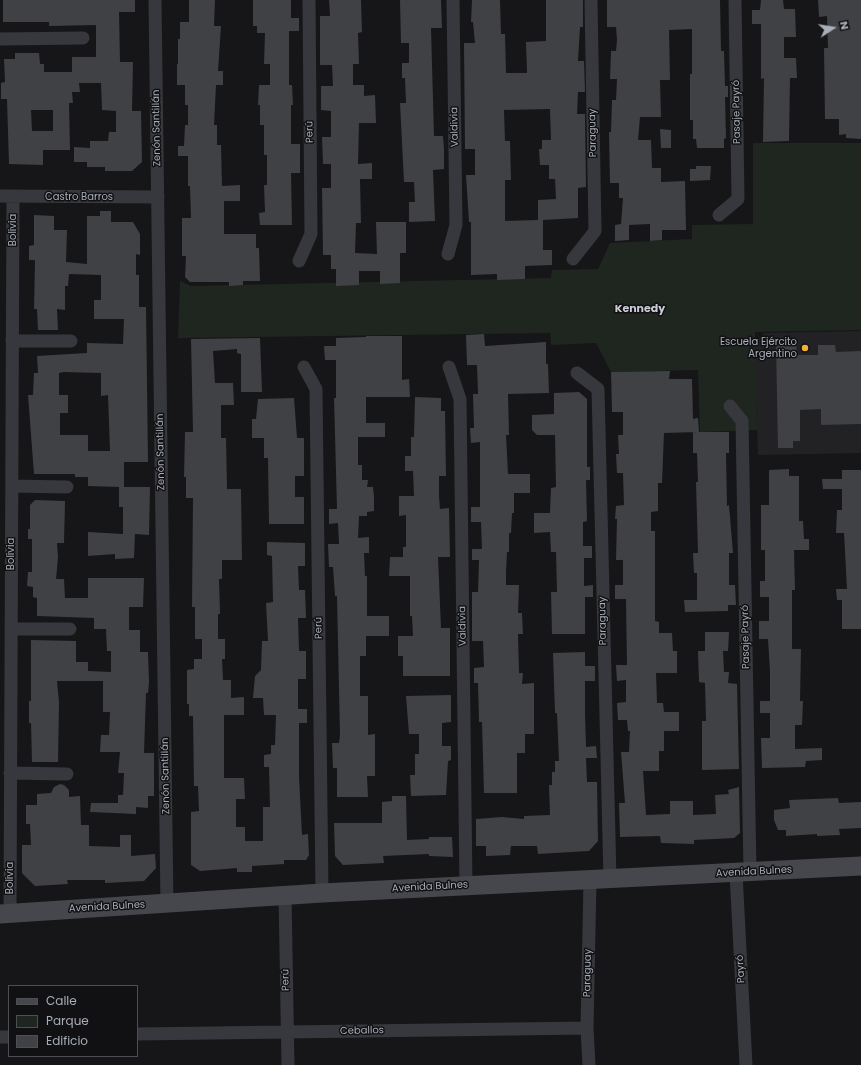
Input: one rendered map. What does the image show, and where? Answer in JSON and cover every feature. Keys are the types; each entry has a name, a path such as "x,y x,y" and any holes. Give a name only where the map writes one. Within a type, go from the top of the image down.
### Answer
{"street":[{"name":"Zenón Santillán","path":"155,0 167,904"},
{"name":"Perú","path":"299,261 311,234 309,0"},
{"name":"Valdivia","path":"448,254 456,225 453,0"},
{"name":"Paraguay","path":"573,259 595,231 591,0"},
{"name":"Pasaje Payró","path":"719,215 738,199 734,0"},
{"path":"0,39 83,38"},
{"name":"Castro Barros","path":"0,196 158,197"},
{"name":"Bolivia","path":"5,913 10,772 11,629 6,564 12,486 13,196"},
{"path":"12,341 71,341"},
{"name":"Perú","path":"304,367 316,389 322,892"},
{"name":"Valdivia","path":"449,367 460,399 466,886"},
{"name":"Paraguay","path":"577,374 598,389 610,879"},
{"name":"Pasaje Payró","path":"730,406 742,421 743,872"},
{"path":"12,486 66,487"},
{"path":"11,629 70,629"},
{"path":"10,772 67,774"},
{"name":"Avenida Bulnes","path":"5,913 167,904 322,892 861,866"},
{"name":"Payró","path":"743,872 746,1065"},
{"name":"Paraguay","path":"589,1065 587,1028 590,880"},
{"name":"Perú","path":"285,895 288,1065"},
{"name":"Ceballos","path":"138,1034 587,1028"}],"shaded area":[{"path":"861,331 861,453 758,455 754,344 764,333"}],"green space":[{"path":"753,143 861,143 861,330 755,332 757,430 700,432 698,370 611,372 596,343 551,345 550,333 178,338 180,281 191,286 551,278 552,270 598,269 610,243 692,239 692,225 753,224"}],"building":[{"path":"3,0 135,0 135,12 119,12 120,62 133,62 132,111 141,111 142,162 132,171 105,171 105,167 87,167 87,162 74,162 74,147 90,148 90,141 108,141 109,132 116,132 116,111 102,110 101,83 79,83 80,92 72,92 73,103 69,103 70,150 43,150 43,165 9,164 7,99 1,99 1,83 5,82 4,59 15,59 15,53 39,53 40,64 44,64 44,72 72,72 72,57 96,57 96,25 49,26 49,22 3,22","holes":["31,110 53,110 53,131 32,131"]},
{"path":"189,0 215,0 214,26 221,26 218,71 223,71 223,85 216,85 214,125 217,125 217,145 221,145 222,186 240,185 240,201 224,201 224,234 256,234 256,248 259,248 260,281 243,281 243,285 229,286 229,282 190,282 185,277 186,256 182,256 182,218 191,218 190,186 188,186 188,156 178,156 178,146 184,146 185,125 188,125 188,105 185,105 185,85 177,85 177,64 178,39 180,39 180,22 189,22"},
{"path":"253,0 291,0 291,18 299,18 299,31 289,31 289,85 292,85 293,105 291,105 291,144 300,144 300,173 291,173 292,225 260,225 259,213 265,212 264,185 267,185 267,155 264,155 264,125 260,125 260,105 258,105 259,85 270,85 270,64 264,64 265,33 257,33 257,26 253,26"},
{"path":"329,0 361,0 362,32 358,33 359,64 353,64 353,85 364,85 364,96 375,95 376,123 359,123 358,164 372,163 372,179 360,179 361,223 356,223 355,253 377,254 376,222 406,222 406,253 400,253 400,283 380,284 380,271 359,271 359,285 336,286 336,269 331,269 331,255 323,255 322,188 331,188 331,164 323,164 322,137 331,137 331,111 321,110 321,86 333,86 332,65 320,65 320,16 330,16"},
{"path":"400,0 441,0 442,28 431,28 434,136 443,136 444,149 444,169 433,170 435,221 409,222 409,202 415,202 414,182 404,182 400,103 406,103 405,78 402,78 402,63 409,63 409,43 401,43"},
{"path":"472,0 500,0 501,34 505,34 506,73 527,73 526,42 546,41 546,0 583,0 583,27 580,27 578,61 584,61 585,92 578,92 577,114 585,114 586,187 578,188 578,218 543,220 543,250 552,250 552,265 525,266 525,279 497,280 497,274 471,275 471,222 469,222 466,175 475,175 475,149 465,149 464,43 475,43 473,22 471,22","holes":["550,109 551,140 542,140 542,149 539,149 540,165 549,165 549,179 555,179 556,199 538,200 538,220 505,221 505,180 511,180 510,141 505,141 504,110"]},
{"path":"607,0 720,0 721,51 724,51 725,86 728,86 728,97 725,97 726,138 724,139 724,148 697,148 696,139 693,139 693,120 690,120 692,29 669,30 670,80 660,80 661,117 640,117 638,140 651,140 652,168 661,168 661,182 685,181 686,230 662,230 662,240 650,241 650,224 629,225 629,240 615,241 615,225 621,224 623,198 619,198 619,183 610,183 609,132 611,132 612,100 616,100 617,79 610,79 611,51 616,51 617,40 616,27 607,27"},
{"path":"761,0 783,0 784,9 795,9 796,37 784,37 784,58 796,58 797,78 790,78 789,141 763,142 764,78 761,79 761,24 752,24 752,10 760,10"},
{"path":"818,0 861,0 861,139 846,138 846,134 839,135 839,119 825,119 824,48 828,48 827,16 819,17"},
{"path":"660,129 671,130 671,148 661,148"},
{"path":"696,166 711,166 710,180 690,181 690,169 696,169"},
{"path":"100,211 111,211 111,222 133,222 140,234 140,255 136,254 136,275 139,275 139,307 146,307 148,462 124,462 124,487 150,487 149,535 135,534 134,558 115,559 115,554 88,556 88,532 123,534 123,507 119,507 119,487 88,486 88,477 75,477 75,474 34,474 28,395 33,395 34,373 38,373 37,356 87,353 87,343 123,344 124,319 94,319 94,300 101,300 101,275 69,274 68,286 65,286 65,310 57,309 58,330 38,330 37,309 34,309 35,260 29,260 29,246 34,245 34,215 54,216 54,230 67,230 66,262 87,264 87,216 100,216","holes":["59,373 101,373 101,396 108,395 110,451 88,451 88,435 60,435 60,413 68,413 68,395 59,395"]},
{"path":"484,334 485,346 546,342 546,364 548,364 549,393 508,394 509,435 506,435 508,474 530,474 530,493 514,493 514,513 512,513 511,533 509,533 509,552 507,552 506,572 506,585 519,585 518,613 522,613 523,634 518,634 519,673 523,673 522,684 534,683 534,734 525,734 525,753 517,753 517,793 484,793 482,722 479,722 478,683 474,683 474,668 484,667 483,641 472,641 472,592 478,592 479,560 472,560 472,549 482,549 481,522 471,522 471,507 480,507 480,442 471,443 470,428 474,428 473,394 478,394 477,365 467,365 466,335"},
{"path":"402,336 402,380 409,379 410,397 366,397 366,423 385,423 385,437 358,437 358,465 362,465 362,480 368,480 367,487 373,487 374,497 374,511 367,512 367,516 359,516 358,538 369,537 369,553 364,553 365,576 367,576 367,616 389,616 389,636 366,636 366,656 360,656 360,696 368,696 368,735 375,734 375,776 367,776 368,797 337,797 337,768 333,768 332,743 339,743 340,735 337,596 335,596 333,567 329,567 328,544 339,544 338,523 329,524 329,509 337,509 334,398 336,398 336,360 325,360 324,346 336,346 336,338"},
{"path":"260,338 262,392 241,392 241,354 237,353 237,349 213,351 215,383 233,383 234,405 221,405 221,438 226,438 227,489 241,489 242,560 222,560 222,579 219,579 220,614 218,614 218,639 225,639 225,659 222,659 223,680 231,680 231,698 244,697 244,715 224,715 224,778 244,778 245,799 236,799 236,827 245,827 245,841 263,841 263,807 270,807 269,767 264,767 264,755 271,754 271,745 275,745 276,715 264,715 263,698 253,698 255,676 261,670 262,641 268,641 266,603 273,602 272,556 267,555 267,542 305,543 305,566 298,566 299,590 305,590 306,618 298,618 299,651 306,651 306,679 298,679 298,709 307,709 307,723 299,723 299,777 302,835 308,834 309,855 306,860 284,860 284,864 252,866 252,872 237,872 237,868 200,871 191,865 191,812 199,811 198,786 194,786 193,716 189,716 189,704 187,704 187,670 194,669 194,659 202,659 202,639 195,639 195,607 192,607 193,498 186,498 186,477 184,477 185,432 193,432 191,339"},
{"path":"776,344 796,344 797,355 818,355 818,345 835,345 836,352 861,351 861,424 821,425 821,409 800,410 800,441 793,441 793,448 778,448"},
{"path":"670,371 669,379 692,379 693,419 698,418 699,432 664,433 662,483 658,483 658,511 651,512 651,531 655,531 655,621 659,622 659,633 672,633 673,651 677,651 677,673 656,673 657,703 663,703 664,712 679,712 679,731 664,731 664,751 659,751 659,771 643,771 646,815 670,814 670,801 693,801 693,815 716,814 715,795 729,794 728,790 739,787 740,833 734,838 694,840 694,844 661,843 660,836 620,837 619,803 625,803 621,752 629,752 630,731 628,731 627,720 618,720 617,703 626,702 626,680 617,681 616,665 627,665 626,599 615,599 615,585 623,585 623,560 616,560 617,519 615,519 616,506 624,505 623,473 617,473 616,454 619,454 618,435 623,435 623,412 612,412 611,372"},
{"path":"579,392 587,399 587,467 590,467 590,480 586,480 587,521 583,522 583,546 592,546 592,558 584,558 584,586 593,585 593,597 585,597 585,634 552,634 551,592 557,592 556,552 551,552 550,532 534,533 534,513 550,513 551,488 556,487 555,435 537,435 532,430 532,415 554,414 554,393"},
{"path":"415,397 441,398 441,411 445,411 446,476 439,476 439,496 440,509 449,508 450,557 438,557 441,628 450,628 450,676 403,676 403,656 398,656 398,636 413,636 412,616 410,616 410,576 389,576 390,557 403,557 403,547 406,547 406,515 399,516 399,496 414,496 413,471 405,471 405,456 411,456 411,437 414,437"},
{"path":"294,398 297,438 304,438 304,476 295,476 295,497 304,497 304,524 269,524 268,458 264,458 264,438 252,438 252,419 256,419 258,399"},
{"path":"693,432 729,432 729,453 726,453 727,506 729,505 733,553 729,553 729,585 735,585 736,605 728,605 728,611 685,612 684,600 697,600 697,573 694,573 693,553 698,553 696,482 698,482 697,453 693,453"},
{"path":"789,469 789,476 799,476 799,521 803,521 804,539 809,539 809,550 794,550 795,590 792,590 792,649 801,649 800,701 803,701 802,725 795,725 795,749 822,748 822,760 806,761 805,767 762,768 761,738 770,738 770,713 760,713 760,701 770,701 770,671 768,639 759,639 759,621 769,621 769,597 760,597 760,581 765,581 765,550 761,550 761,505 769,505 769,470"},
{"path":"842,470 861,470 861,629 842,629 842,600 837,600 836,589 847,589 844,533 836,533 837,510 842,510 842,489 823,489 822,479 842,479"},
{"path":"35,500 65,501 64,543 57,543 58,557 56,579 64,579 65,598 88,598 88,578 144,578 143,607 129,607 129,630 140,630 140,652 148,652 149,682 148,693 146,693 144,753 154,753 154,796 148,796 148,808 136,807 136,814 90,812 91,803 118,803 118,795 123,795 124,773 118,773 120,752 100,752 101,735 109,735 110,712 103,712 103,681 57,681 59,702 58,762 32,762 31,723 29,723 29,701 31,701 31,640 76,641 76,662 88,662 88,671 111,672 111,651 107,651 106,629 94,629 94,618 37,616 37,598 33,597 33,587 27,586 28,572 32,572 32,539 28,539 28,529 30,529 30,505"},
{"path":"705,632 729,632 728,651 723,651 724,672 729,672 728,683 737,684 739,769 702,770 702,721 706,721 705,683 699,682 698,651 705,651"},
{"path":"585,652 585,666 595,666 595,681 585,681 585,713 586,747 596,746 597,758 586,758 587,782 597,782 598,841 589,851 538,854 537,846 511,846 510,855 486,856 486,846 476,846 476,819 502,817 524,819 524,816 550,815 549,785 552,785 552,772 555,772 555,761 559,761 557,713 555,713 553,653"},
{"path":"451,695 451,722 442,723 442,746 451,746 451,760 448,761 446,795 411,796 410,775 415,775 415,754 419,754 419,734 409,734 406,696"},
{"path":"60,784 64,785 69,790 69,797 80,796 81,825 89,825 89,846 120,847 120,835 131,835 131,856 155,854 156,868 144,881 105,883 105,880 67,880 68,884 35,886 22,873 22,845 31,845 30,824 26,824 26,805 37,805 37,794 51,793 54,787"},
{"path":"392,796 406,796 407,840 429,839 429,837 452,837 453,857 429,856 429,854 383,856 384,863 343,865 335,856 334,823 382,823 382,802 392,801"},
{"path":"838,798 839,803 861,802 861,828 839,829 840,835 817,836 817,834 786,836 786,830 778,830 774,820 774,810 790,808 789,800"}],"place":[{"name":"Escuela Ejército Argentino","path":"805,348"}],"district":[{"name":"Kennedy","path":"640,309"}]}
